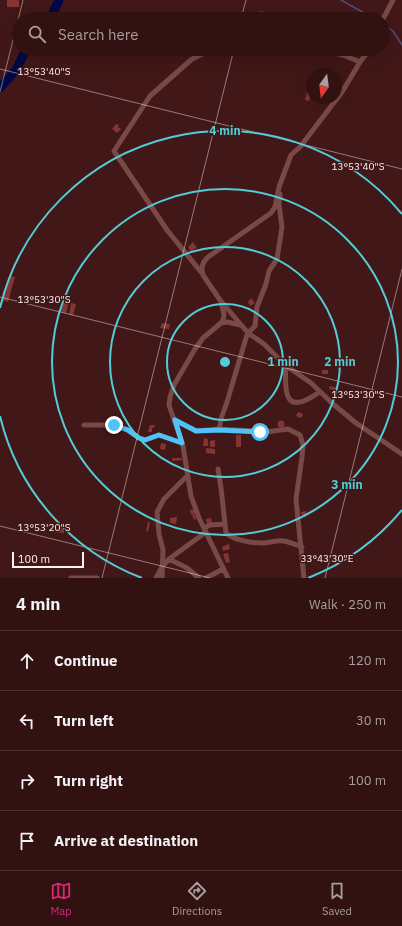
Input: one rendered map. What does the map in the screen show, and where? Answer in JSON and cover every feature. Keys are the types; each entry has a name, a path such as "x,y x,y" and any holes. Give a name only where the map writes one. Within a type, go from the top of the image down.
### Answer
{"street":[{"path":"387,12 393,0"},
{"path":"198,56 192,59 150,96 114,151 167,230 241,326 264,344 286,365 311,383 356,423 402,454"},
{"path":"345,56 360,62"},
{"path":"203,275 203,262 208,257 272,213 275,207 281,181 291,155 300,147 342,92 365,56"},
{"path":"219,430 248,333 255,326 257,307 266,284 269,271 278,259 282,232 279,204 281,181"},
{"path":"220,300 224,315 221,324"},
{"path":"228,578 205,530 191,496 182,443 169,405 174,385 203,338 221,324 227,322 241,326"},
{"path":"286,365 286,391 288,398 292,402 300,402 320,392"},
{"path":"175,420 196,431 219,430 260,432 288,429 300,435 303,445 296,500 304,578"},
{"path":"84,425 114,425 128,430 142,439 148,440 159,435 182,443"},
{"path":"218,469 226,533 229,536 262,543 286,541 302,547"},
{"path":"162,578 162,550 158,534 157,512 164,499 187,476"},
{"path":"156,578 168,559 210,525 225,524"},
{"path":"168,559 187,568 199,578"},
{"path":"206,578 223,569"},
{"path":"71,578 97,578"}],"building":[{"path":"7,0 19,0 19,7 7,7"},
{"path":"116,124 119,125 118,127 121,129 117,133 112,129"},
{"path":"193,242 197,248 190,251 188,247"},
{"path":"10,276 15,277 8,302 2,300"},
{"path":"56,297 62,298 60,303 55,301"},
{"path":"251,298 255,303 250,306 248,302"},
{"path":"64,301 69,303 66,313 61,312"},
{"path":"71,303 76,304 73,315 69,314"},
{"path":"162,323 170,324 169,329 160,328"},
{"path":"322,370 328,370 328,374 322,374"},
{"path":"330,386 338,388 337,391 329,389"},
{"path":"298,412 303,414 301,418 296,416"},
{"path":"281,421 284,424 281,427 278,424"},
{"path":"150,425 155,425 154,428 152,428 152,432 148,432"},
{"path":"236,435 241,435 241,447 236,447"},
{"path":"204,438 208,439 208,446 203,446"},
{"path":"215,440 215,447 210,447 210,441"},
{"path":"161,443 166,444 165,450 160,449"},
{"path":"206,448 215,449 215,454 206,453"},
{"path":"172,458 182,458 182,460 172,461"},
{"path":"195,509 194,513 196,519 194,520 190,510"},
{"path":"306,511 307,516 302,517 301,512"},
{"path":"177,517 176,524 170,523 170,518"},
{"path":"211,518 212,522 207,524 206,519"},
{"path":"148,522 150,522 148,532 146,531"},
{"path":"54,527 64,528 64,533 53,532"},
{"path":"229,544 230,549 223,551 222,547"},
{"path":"228,553 230,562 226,563 223,554"}],"waterway":[{"path":"53,12 59,0"},
{"path":"341,0 362,12"},
{"path":"390,29 402,45"},
{"path":"0,88 16,70 23,56"}],"route":[{"path":"114,425 128,430 139,438 145,440 148,440 156,435 162,435 182,443 175,420 196,431 219,430 260,432"}]}
